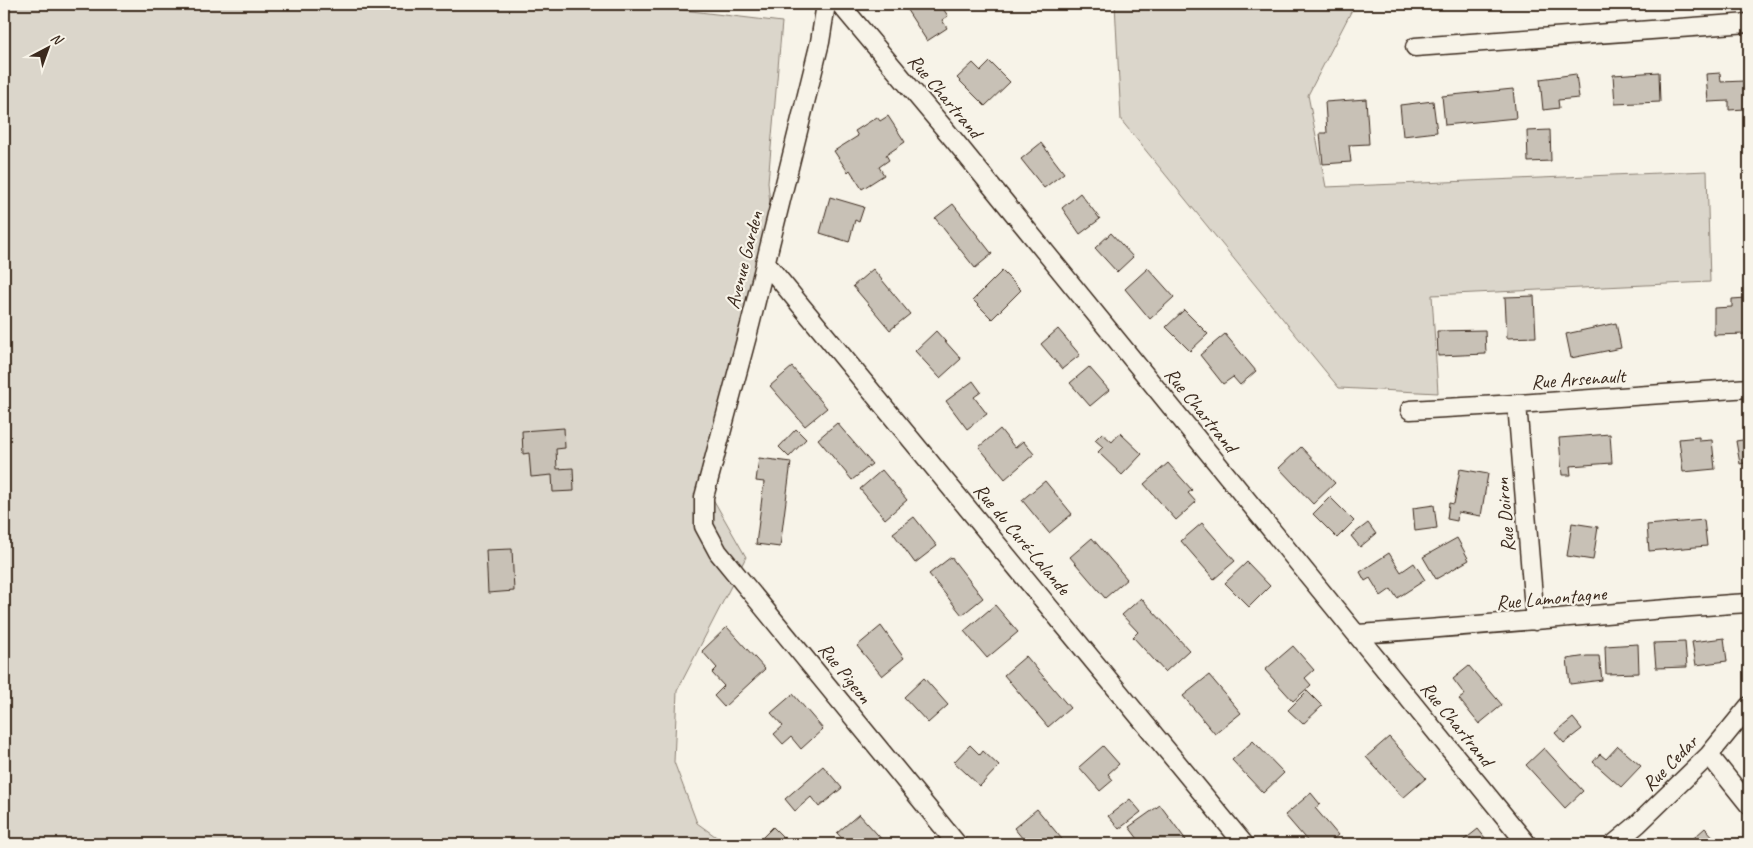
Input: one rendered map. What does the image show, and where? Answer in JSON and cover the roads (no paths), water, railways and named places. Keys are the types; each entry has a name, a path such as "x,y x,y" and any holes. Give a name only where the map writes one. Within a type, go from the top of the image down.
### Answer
{"street":[{"name":"Avenue Garden","path":"704,526 704,497 820,42 826,4"},
{"name":"Rue Chartrand","path":"840,4 960,148 1527,844"},
{"path":"1415,47 1749,23"},
{"name":"Rue du Curé-Lalande","path":"765,262 1244,844"},
{"name":"Rue Arsenault","path":"1410,410 1749,388"},
{"name":"Rue Doiron","path":"1517,404 1535,621"},
{"name":"Rue Pigeon","path":"704,526 718,552 957,844"},
{"name":"Rue Lamontagne","path":"1357,634 1749,603"},
{"name":"Rue Cedar","path":"1614,844 1638,824 1709,755 1749,706"},
{"path":"1709,755 1749,805"}]}
